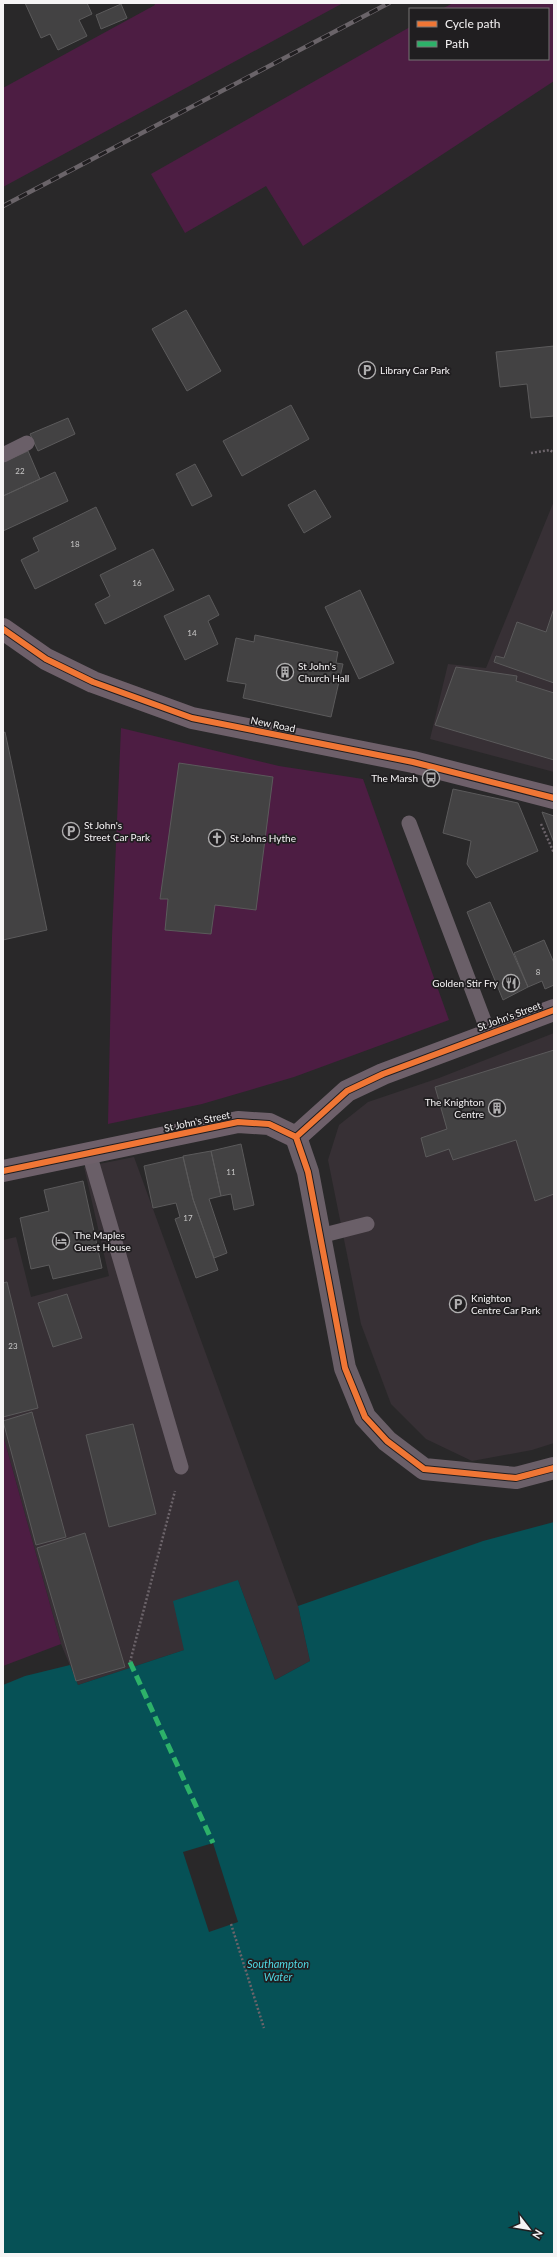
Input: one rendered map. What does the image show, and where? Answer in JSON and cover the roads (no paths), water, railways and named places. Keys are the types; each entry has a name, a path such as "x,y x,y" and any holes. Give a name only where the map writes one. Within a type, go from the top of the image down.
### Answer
{"street":[{"name":"New Road","path":"3,628 46,659 93,682 192,718 413,762 554,798"},
{"name":"St John's Street","path":"3,1171 238,1122 269,1124 296,1137 347,1091 383,1074 554,1010"},
{"path":"296,1137 308,1172 345,1368 365,1417 387,1440 424,1469 516,1478 554,1468"}],"lane":[{"path":"3,455 27,443"},
{"path":"409,823 489,1034"},
{"path":"89,1153 181,1467"},
{"path":"320,1236 367,1224"}],"water":[{"name":"Southampton Water","path":"554,1522 554,2254 3,2254 3,1685 25,1676 70,1665 78,1685 184,1650 173,1601 238,1580 275,1680 310,1661 298,1606 483,1541"}],"railway":[{"path":"3,206 389,3"}],"place":[{"name":"Library Car Park","path":"367,370"},
{"name":"St John's Church Hall","path":"285,672"},
{"name":"The Marsh","path":"431,778"},
{"name":"St John's Street Car Park","path":"71,831"},
{"name":"St Johns Hythe","path":"217,838"},
{"name":"Golden Stir Fry","path":"511,983"},
{"name":"The Knighton Centre","path":"497,1108"},
{"name":"The Maples Guest House","path":"61,1241"},
{"name":"Knighton Centre Car Park","path":"458,1304"}]}
